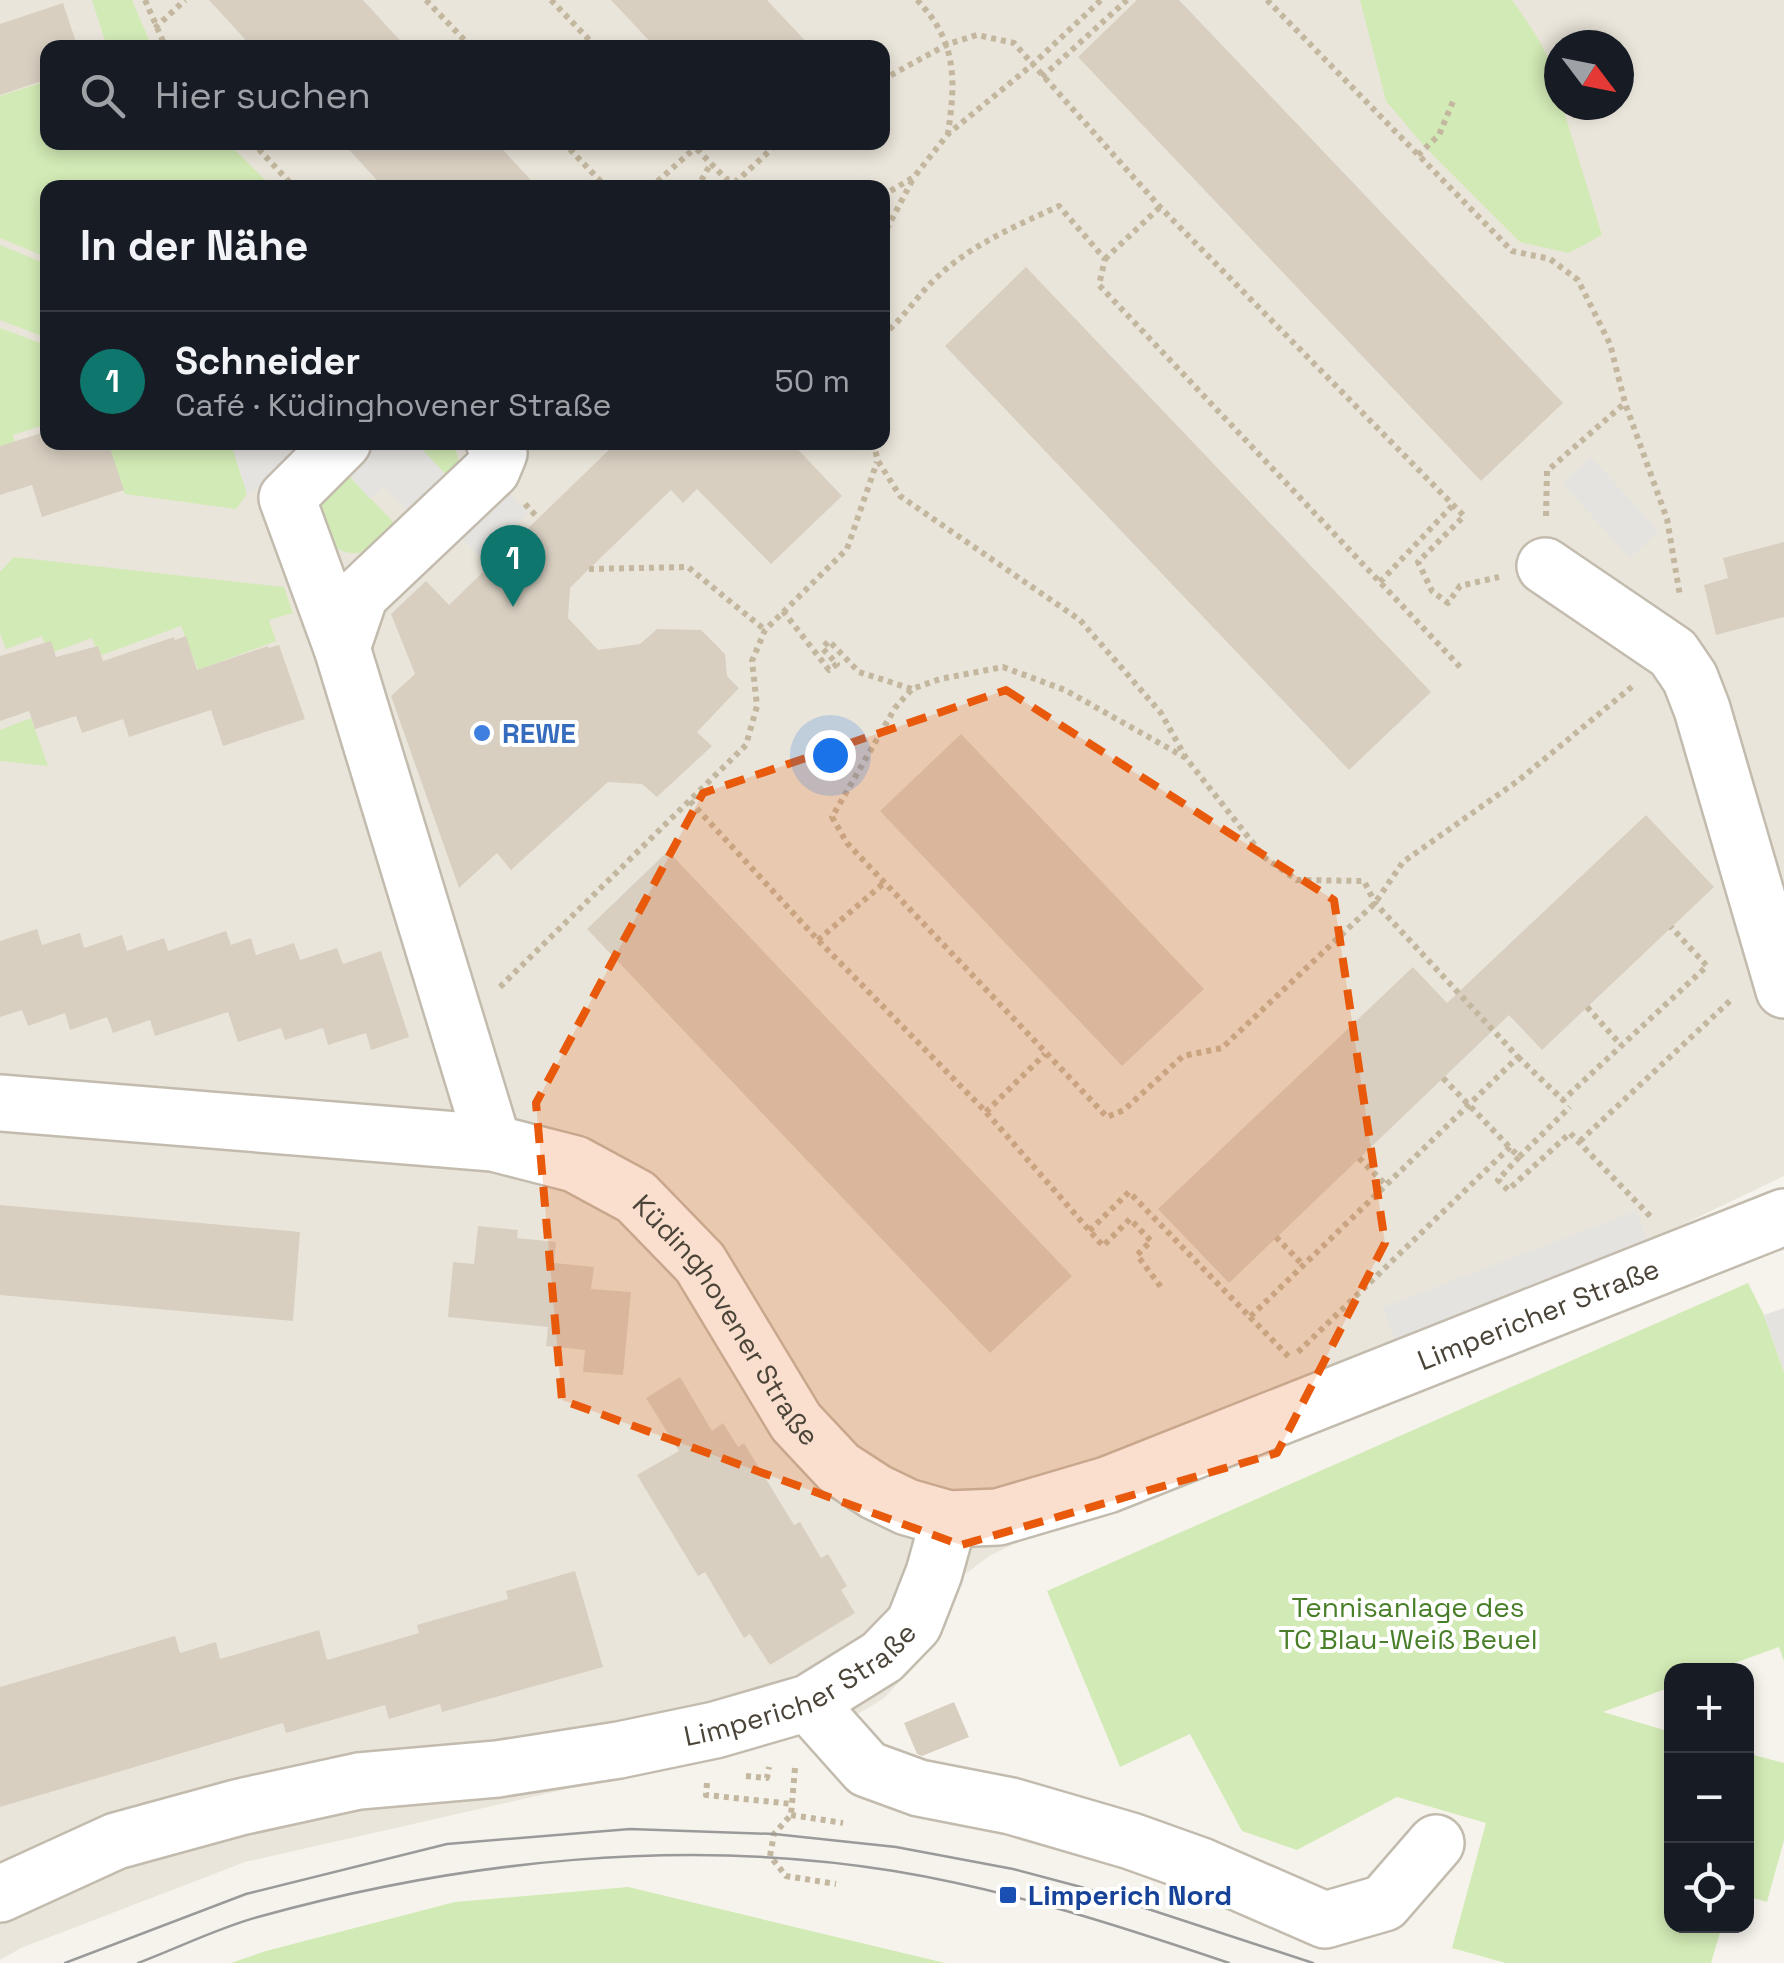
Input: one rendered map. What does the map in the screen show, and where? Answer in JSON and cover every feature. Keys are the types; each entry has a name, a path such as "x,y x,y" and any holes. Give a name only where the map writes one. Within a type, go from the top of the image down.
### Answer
{"street":[{"path":"335,450 287,498 342,648 493,1143"},
{"path":"342,648 360,594 492,470 498,450"},
{"path":"1546,566 1673,653 1690,678 1779,975"},
{"name":"Küdinghovener Straße","path":"0,1103 493,1143 576,1164 636,1197 700,1263 796,1422 839,1468 908,1507 949,1519"},
{"name":"Limpericher Straße","path":"0,1894 116,1841 240,1806 358,1782 497,1769 619,1750 715,1730 808,1703 882,1658 914,1624 949,1519 998,1517 1107,1485 1784,1217"},
{"path":"808,1703 866,1769 919,1788 1012,1806 1131,1841 1201,1866 1325,1920 1384,1903 1436,1842"}],"path":[{"path":"145,0 162,40"},
{"path":"155,28 184,0"},
{"path":"426,0 464,40"},
{"path":"552,0 590,40"},
{"path":"917,0 948,44 955,88 948,134"},
{"path":"890,223 914,177 948,134 1032,66 1101,0"},
{"path":"1042,77 1127,0"},
{"path":"1186,758 1065,690 1002,667 940,679 912,689 887,720 832,817 846,843 1107,1116 1124,1110 1183,1056 1222,1048 1375,903 1404,862 1520,780 1673,653 1680,598 1668,519 1625,404 1610,344 1578,280 1550,259 1512,251 1266,0"},
{"path":"890,76 948,44 977,35 1014,43 1160,207 1464,516 1418,562 1432,591 1448,604 1460,586 1546,566 1547,470 1625,404"},
{"path":"1418,155 1439,135 1454,99"},
{"path":"259,150 288,180"},
{"path":"571,150 599,180"},
{"path":"658,180 687,150"},
{"path":"697,150 730,180"},
{"path":"739,180 771,150"},
{"path":"702,180 710,164"},
{"path":"890,191 914,177"},
{"path":"890,330 936,278 980,242 1060,206 1104,258"},
{"path":"1160,207 1104,258 1098,285 1462,669"},
{"path":"875,450 900,496 1080,620 1161,714 1186,758 1264,857 1296,880 1364,881 1375,903 1562,1100 1707,966 1672,928"},
{"path":"459,1027 746,746 757,706 752,661 765,630 847,549 878,461"},
{"path":"1380,582 1452,506"},
{"path":"589,568 688,566 765,630"},
{"path":"783,611 828,670 837,664 822,648 829,641 859,672 912,689"},
{"path":"690,801 818,940 986,1112 1089,1232 1104,1246 1130,1219 1152,1241 1137,1255 1161,1287"},
{"path":"818,940 885,882"},
{"path":"1580,1142 1779,975"},
{"path":"1587,1008 1621,1045"},
{"path":"986,1112 1045,1054"},
{"path":"1250,1316 1518,1057"},
{"path":"1443,1078 1519,1157"},
{"path":"1570,1107 1498,1180 1508,1190 1570,1132 1686,1255"},
{"path":"1089,1232 1129,1192 1291,1358 1510,1148"},
{"path":"1359,1158 1386,1184"},
{"path":"1276,1236 1303,1264"},
{"path":"728,1775 768,1778 771,1756"},
{"path":"795,1768 791,1815 774,1834 770,1856 786,1876 836,1884"},
{"path":"708,1774 706,1795 792,1804"},
{"path":"791,1815 844,1823"}],"highlighted area":[{"path":"1006,690 1334,900 1385,1243 1277,1453 961,1545 562,1400 536,1103 703,793"}],"shaded area":[{"path":"0,0 1784,0 1784,1176 989,1556 963,1576 936,1643 883,1699 832,1729 245,1862 21,1948 0,1960"},
{"path":"233,450 308,450 291,466 247,494"},
{"path":"366,450 423,450 448,477 410,513 384,486 370,499 344,470"},
{"path":"1591,457 1659,531 1630,558 1562,483"},
{"path":"503,486 528,513 481,558 456,532"},
{"path":"1636,1211 1649,1245 1395,1341 1383,1307"},
{"path":"1784,1308 1784,1372 1764,1315"}],"green space":[{"path":"92,0 132,0 149,40 105,40"},
{"path":"1360,0 1512,0 1544,50 1544,120 1567,120 1602,235 1569,253 1520,242 1426,148 1386,101"},
{"path":"40,83 40,150 235,150 265,180 40,180 40,255 0,238 0,96"},
{"path":"0,245 40,261 40,335 0,320"},
{"path":"0,328 40,343 40,426 13,435 16,447 0,452"},
{"path":"109,450 233,450 247,494 236,509 125,494"},
{"path":"423,450 456,450 459,462 448,477"},
{"path":"344,470 397,526 365,551 343,551 334,546 322,528 320,507 324,496"},
{"path":"14,557 284,587 293,613 269,620 276,641 198,670 181,626 99,656 92,638 48,654 42,636 6,649 0,633 0,572"},
{"path":"31,718 48,766 0,761 0,730"},
{"name":"Tennisanlage des TC Blau-Weiß Beuel","path":"1748,1283 1784,1372 1784,1661 1779,1647 1734,1663 1664,1663 1664,1690 1603,1712 1664,1730 1664,1933 1720,1933 1711,1963 1506,1963 1452,1948 1486,1823 1397,1797 1297,1850 1242,1831 1190,1734 1120,1767 1047,1591"},
{"path":"1754,1755 1784,1763 1784,1840 1767,1902 1754,1898"},
{"path":"628,1887 945,1963 231,1963 455,1902"}],"building":[{"path":"209,0 363,0 400,40 246,40"},
{"path":"611,0 767,0 804,40 648,40"},
{"path":"1137,0 1179,0 1563,403 1481,481 1078,57"},
{"path":"63,3 75,40 40,40 40,82 0,95 0,24"},
{"path":"349,150 503,150 531,180 377,180"},
{"path":"1026,267 1431,692 1349,770 945,346"},
{"path":"40,434 40,450 111,450 124,490 42,517 32,485 0,495 0,446"},
{"path":"609,450 799,450 842,496 771,564 697,489 683,503 671,490 570,588 568,618 598,650 640,644 657,629 701,630 725,654 727,676 739,688 697,732 712,746 657,797 642,784 608,782 511,870 497,853 459,888 391,696 415,674 391,614 426,581 449,605"},
{"path":"1784,542 1784,617 1716,635 1704,585 1728,578 1723,558"},
{"path":"186,636 197,670 279,645 305,719 223,746 211,710 129,737 123,719 82,733 76,716 35,729 29,711 0,721 0,656 51,641 56,657 98,646 103,661"},
{"path":"961,734 1204,989 1122,1066 880,811"},
{"path":"1646,815 1714,887 1542,1050 1509,1015 1229,1283 1158,1209 1413,967 1447,1003"},
{"path":"668,851 1072,1276 990,1353 587,929"},
{"path":"37,929 42,945 80,933 84,948 122,935 127,951 164,938 168,951 226,931 231,945 251,938 256,955 294,943 300,960 337,948 343,964 381,951 409,1037 371,1050 366,1033 328,1045 323,1028 285,1040 281,1028 238,1042 228,1012 155,1036 150,1020 113,1033 107,1017 70,1030 65,1013 28,1026 22,1010 0,1017 0,941"},
{"path":"0,1205 300,1232 293,1321 0,1295"},
{"path":"478,1226 518,1230 517,1238 556,1242 554,1263 594,1267 591,1289 631,1292 623,1375 583,1372 585,1350 546,1346 548,1327 448,1317 453,1262 474,1264"},
{"path":"680,1377 712,1431 723,1423 738,1447 744,1443 794,1525 800,1522 821,1558 828,1554 847,1586 841,1590 855,1613 770,1665 750,1634 744,1638 705,1572 698,1576 637,1475 679,1451 646,1398"},
{"path":"575,1571 603,1667 442,1712 440,1704 389,1719 385,1705 286,1733 283,1723 0,1807 0,1687 175,1636 180,1653 216,1642 220,1659 319,1630 327,1660 419,1633 417,1625 508,1599 506,1591"},
{"path":"954,1702 969,1737 922,1756 917,1754 904,1723"}],"tram line":[{"path":"65,1963 246,1894 447,1844 630,1829 774,1834 896,1847 1013,1869 1081,1887 1313,1963"},
{"path":"138,1963 213,1932 336,1897 494,1868 655,1856 815,1861 937,1879 1064,1910 1229,1963"}],"place":[{"name":"Schneider","path":"513,607"},
{"name":"REWE","path":"482,733"},
{"name":"Limperich Nord","path":"1008,1895"}]}
